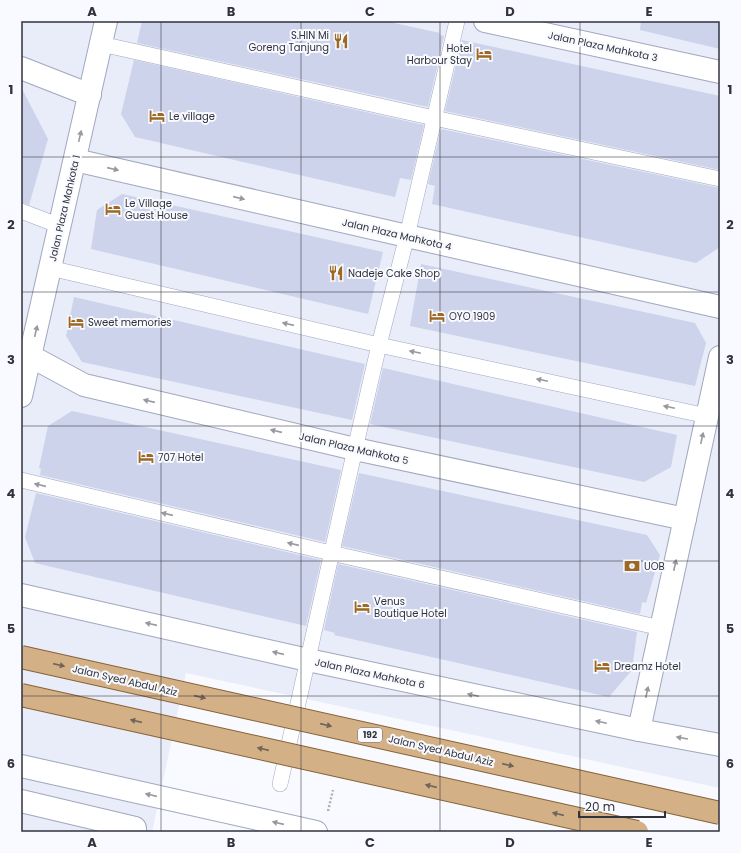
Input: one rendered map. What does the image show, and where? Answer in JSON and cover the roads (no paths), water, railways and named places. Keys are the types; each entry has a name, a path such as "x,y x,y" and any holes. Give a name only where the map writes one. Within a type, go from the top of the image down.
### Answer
{"main road":[{"name":"Jalan Syed Abdul Aziz","path":"21,657 720,813"},
{"path":"21,695 637,832"}],"street":[{"name":"Jalan Plaza Mahkota 1","path":"21,396 25,353 50,268 106,21"},
{"name":"Jalan Plaza Mahkota 3","path":"485,21 720,72"},
{"path":"21,68 90,95"},
{"name":"Jalan Plaza Mahkota 4","path":"75,160 720,307"},
{"name":"Jalan Plaza Mahkota 5","path":"25,353 84,385 355,449 685,519"},
{"path":"639,730 720,357"},
{"name":"Jalan Plaza Mahkota 6","path":"21,595 308,660 639,730 720,745"},
{"path":"21,766 316,832"},
{"path":"21,801 135,830"}],"lane":[{"path":"280,784 379,345 407,236 458,21"},
{"path":"101,44 434,118 720,179"},
{"path":"21,211 60,226"},
{"path":"50,268 379,345 707,416"},
{"path":"21,480 331,553 661,628"}],"place":[{"name":"S.HIN Mi Goreng Tanjung","path":"341,41"},
{"name":"Hotel Harbour Stay","path":"484,54"},
{"name":"Le village","path":"157,116"},
{"name":"Le Village Guest House","path":"113,209"},
{"name":"Nadeje Cake Shop","path":"336,273"},
{"name":"OYO 1909","path":"437,316"},
{"name":"Sweet memories","path":"76,322"},
{"name":"707 Hotel","path":"146,457"},
{"name":"UOB","path":"632,566"},
{"name":"Venus Boutique Hotel","path":"362,607"},
{"name":"Dreamz Hotel","path":"602,666"}]}
